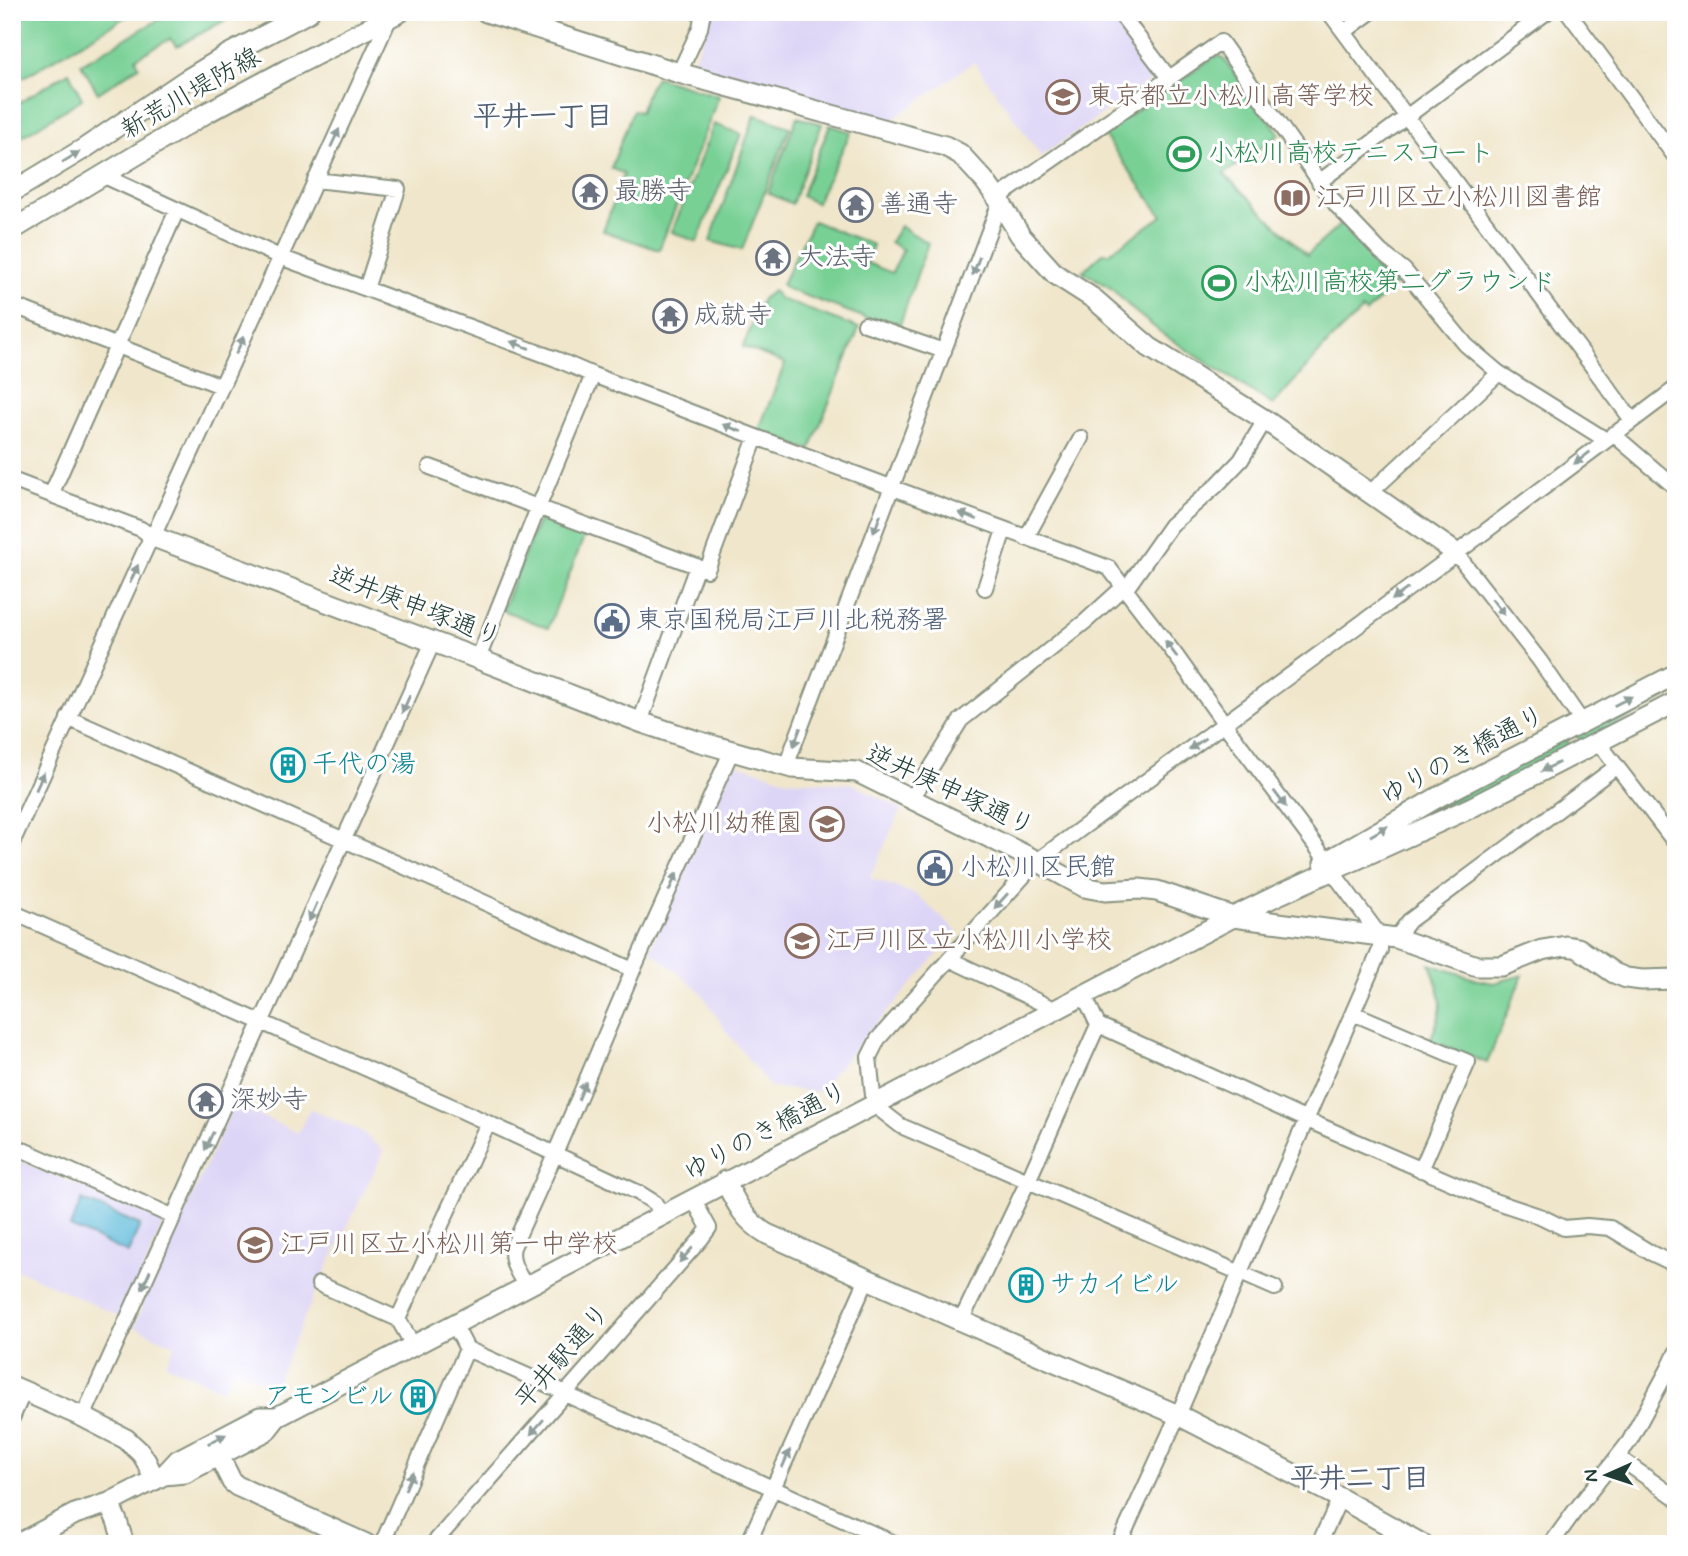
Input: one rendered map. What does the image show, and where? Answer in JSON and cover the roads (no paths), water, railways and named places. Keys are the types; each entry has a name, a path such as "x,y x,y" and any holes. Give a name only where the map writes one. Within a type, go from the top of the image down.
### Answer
{"main road":[{"name":"新荒川堤防線","path":"12,192 85,148 227,55 309,12"},
{"path":"486,12 679,73 944,146 960,155 984,180 1020,235 1055,274 1094,299 1149,347 1265,420 1456,553"},
{"name":"新荒川堤防線","path":"12,230 208,112 395,15"},
{"name":"逆井庚申塚通り","path":"151,536 640,722 792,768 857,772 1084,887 1105,891 1157,891 1233,917 1388,937 1476,966 1502,966 1542,950 1566,946 1578,948 1614,973 1626,978 1676,979"},
{"name":"ゆりのき橋通り","path":"277,1417 725,1181 1280,894 1330,866 1440,796 1676,674"},
{"name":"ゆりのき橋通り","path":"1330,866 1471,808 1676,702"},
{"path":"725,1181 739,1209 766,1234 1178,1415 1340,1498 1422,1544"},
{"path":"18,1388 117,1433 134,1445 159,1478"},
{"path":"159,1478 178,1460 260,1418 277,1417"},
{"path":"18,1544 75,1514 108,1503 159,1478 186,1473 266,1432 277,1417"},
{"path":"219,1456 232,1482 237,1486 366,1544"},
{"path":"46,1544 81,1525 108,1503"},
{"path":"108,1503 124,1544"}],"street":[{"path":"679,73 700,29 703,12"},
{"path":"1118,12 1169,78"},
{"path":"1329,12 1632,420"},
{"path":"1344,33 1371,12"},
{"path":"1319,182 1547,12"},
{"path":"1569,12 1676,158"},
{"path":"12,843 280,257 395,15"},
{"path":"786,766 1006,192 1221,42 1337,206 1381,252 1405,270 1466,345 1499,373 1609,437 1676,488"},
{"path":"102,175 280,257 1109,568 1177,656 1330,866 1388,937"},
{"path":"316,180 398,190 366,289"},
{"path":"51,495 177,211"},
{"path":"12,305 221,386"},
{"path":"865,324 944,351"},
{"path":"1371,492 1499,373"},
{"path":"478,659 593,375"},
{"path":"1275,1288 901,1126 874,1105 869,1058 878,1038 1037,861 1676,388"},
{"path":"912,798 961,720 1125,589 1171,525 1241,460 1265,420"},
{"path":"430,467 707,570 756,437"},
{"path":"1026,538 1081,439"},
{"name":"逆井庚申塚通り","path":"12,480 141,529 151,536"},
{"path":"985,587 1004,530"},
{"path":"1456,553 1540,661 1582,722"},
{"path":"640,722 697,566"},
{"path":"83,1417 433,642"},
{"path":"68,718 634,970"},
{"path":"1598,743 1676,845"},
{"path":"526,1287 513,1264 513,1247 732,750"},
{"path":"1119,1544 1388,937 1617,766"},
{"path":"12,912 263,1022 639,1193 655,1203 662,1216"},
{"path":"949,958 1056,1010"},
{"path":"1084,995 1098,1025 1494,1201 1542,1217 1564,1228 1610,1228 1676,1265"},
{"path":"1353,1013 1468,1062 1421,1170"},
{"path":"961,1321 1098,1025"},
{"path":"398,1320 488,1123"},
{"path":"12,1145 174,1217"},
{"name":"平井駅通り","path":"433,1544 702,1239 709,1228 693,1199"},
{"path":"748,1544 867,1279"},
{"path":"319,1284 398,1320 413,1345"},
{"path":"454,1324 467,1349 896,1544"},
{"path":"382,1544 467,1349"},
{"path":"1551,1544 1634,1433 1676,1353"},
{"path":"12,1418 18,1388"},
{"path":"1618,1457 1676,1498"},
{"path":"1320,1544 1340,1498"}],"water":[{"path":"82,1200 140,1225 128,1253 70,1227"}],"place":[{"name":"東京都立小松川高等学校","path":"1063,97"},
{"name":"小松川高校テニスコート","path":"1184,154"},
{"name":"最勝寺","path":"590,192"},
{"name":"江戸川区立小松川図書館","path":"1292,198"},
{"name":"善通寺","path":"856,205"},
{"name":"大法寺","path":"773,258"},
{"name":"小松川高校第二グラウンド","path":"1219,283"},
{"name":"成就寺","path":"670,316"},
{"name":"東京国税局江戸川北税務署","path":"612,621"},
{"name":"千代の湯","path":"288,765"},
{"name":"小松川幼稚園","path":"827,824"},
{"name":"小松川区民館","path":"935,868"},
{"name":"江戸川区立小松川小学校","path":"802,941"},
{"name":"深妙寺","path":"206,1101"},
{"name":"江戸川区立小松川第一中学校","path":"255,1245"},
{"name":"サカイビル","path":"1026,1285"},
{"name":"アモンビル","path":"418,1397"}],"district":[{"name":"平井一丁目","path":"543,117"},
{"name":"平井二丁目","path":"1360,1479"}]}
